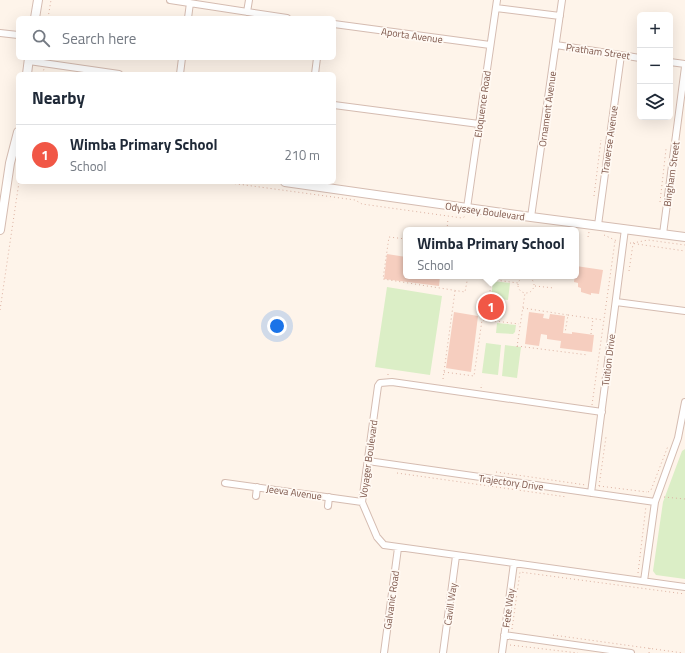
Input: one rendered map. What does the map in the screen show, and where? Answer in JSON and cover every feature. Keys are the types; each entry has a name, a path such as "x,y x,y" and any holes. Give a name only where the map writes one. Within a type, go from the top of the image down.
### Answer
{"street":[{"path":"36,16 38,0"},
{"path":"170,0 274,16"},
{"path":"247,12 249,0"},
{"name":"Eloquence Road","path":"468,212 497,0"},
{"name":"Ornament Avenue","path":"531,217 562,0"},
{"path":"188,16 190,3"},
{"path":"496,8 560,16"},
{"name":"Aporta Avenue","path":"336,24 490,45"},
{"path":"0,33 16,35"},
{"name":"Pratham Street","path":"556,45 637,58"},
{"name":"Traverse Avenue","path":"597,230 621,55"},
{"path":"27,72 29,60"},
{"path":"35,60 107,72"},
{"path":"180,72 182,60"},
{"path":"315,72 317,60"},
{"path":"673,63 685,65"},
{"name":"Bingham Street","path":"663,234 685,65"},
{"path":"336,105 479,124"},
{"path":"0,230 3,193 16,145"},
{"name":"Odyssey Boulevard","path":"307,184 468,212 531,217 597,230 625,228 685,237"},
{"name":"Tuition Drive","path":"591,492 625,228"},
{"path":"616,302 685,311"},
{"name":"Voyager Boulevard","path":"602,412 384,382 378,386 362,502 380,541 384,545 685,587"},
{"path":"644,581 655,502 682,439 685,402"},
{"name":"Trajectory Drive","path":"368,461 655,502"},
{"name":"Jeeva Avenue","path":"225,483 362,502"},
{"path":"256,496 257,487"},
{"path":"328,506 329,497"},
{"name":"Galvanic Road","path":"384,653 398,548"},
{"name":"Cavill Way","path":"443,653 456,556"},
{"name":"Fete Way","path":"502,653 514,563"},
{"path":"504,635 631,653"},
{"path":"579,653 580,646"}],"path":[{"path":"48,16 52,0"},
{"path":"594,196 601,140"},
{"path":"660,202 666,149"},
{"path":"0,310 19,184"},
{"path":"236,184 462,218 468,212"},
{"path":"447,227 448,218"},
{"path":"589,231 597,230 615,241 591,411"},
{"path":"403,239 389,237 383,279 465,292 467,279"},
{"path":"633,243 648,240 685,246"},
{"path":"633,243 685,251"},
{"path":"629,271 633,243"},
{"path":"486,279 518,283"},
{"path":"518,283 521,279"},
{"path":"532,279 535,286"},
{"path":"486,320 492,280"},
{"path":"518,283 520,291 525,293 532,291 535,286"},
{"path":"535,286 554,288"},
{"path":"443,379 455,290"},
{"path":"525,293 517,346 588,355"},
{"path":"523,308 604,320"},
{"path":"565,333 568,315"},
{"path":"591,334 593,318"},
{"path":"444,372 474,376 482,320 520,324"},
{"path":"606,437 599,486 647,492"},
{"path":"491,472 592,486"},
{"path":"397,473 573,497"},
{"path":"664,497 685,500"},
{"path":"511,636 520,572 685,594"},
{"path":"550,634 683,653"},
{"path":"510,648 510,644 579,653"},
{"path":"649,653 650,648"}],"green space":[{"path":"493,281 510,283 508,300 491,298"},
{"path":"387,287 442,296 430,375 375,367"},
{"path":"497,323 516,325 515,332 513,334 496,333"},
{"path":"486,343 501,345 498,375 482,373"},
{"path":"505,345 521,347 517,378 502,376"},
{"path":"685,449 685,579 656,575 653,571 663,502 682,451"}],"building":[{"path":"387,254 403,257 403,279 440,279 439,286 384,279"},
{"path":"579,266 603,270 599,294 591,293 591,295 581,292 581,288 578,287 578,283 574,282 574,279 579,279"},
{"path":"454,312 478,316 471,372 446,368"},
{"path":"529,312 544,314 543,318 549,319 550,314 565,316 563,333 572,334 572,332 594,335 592,352 560,348 561,341 547,339 547,335 541,334 539,346 525,344"}],"place":[{"name":"Wimba Primary School","path":"491,307"}]}
